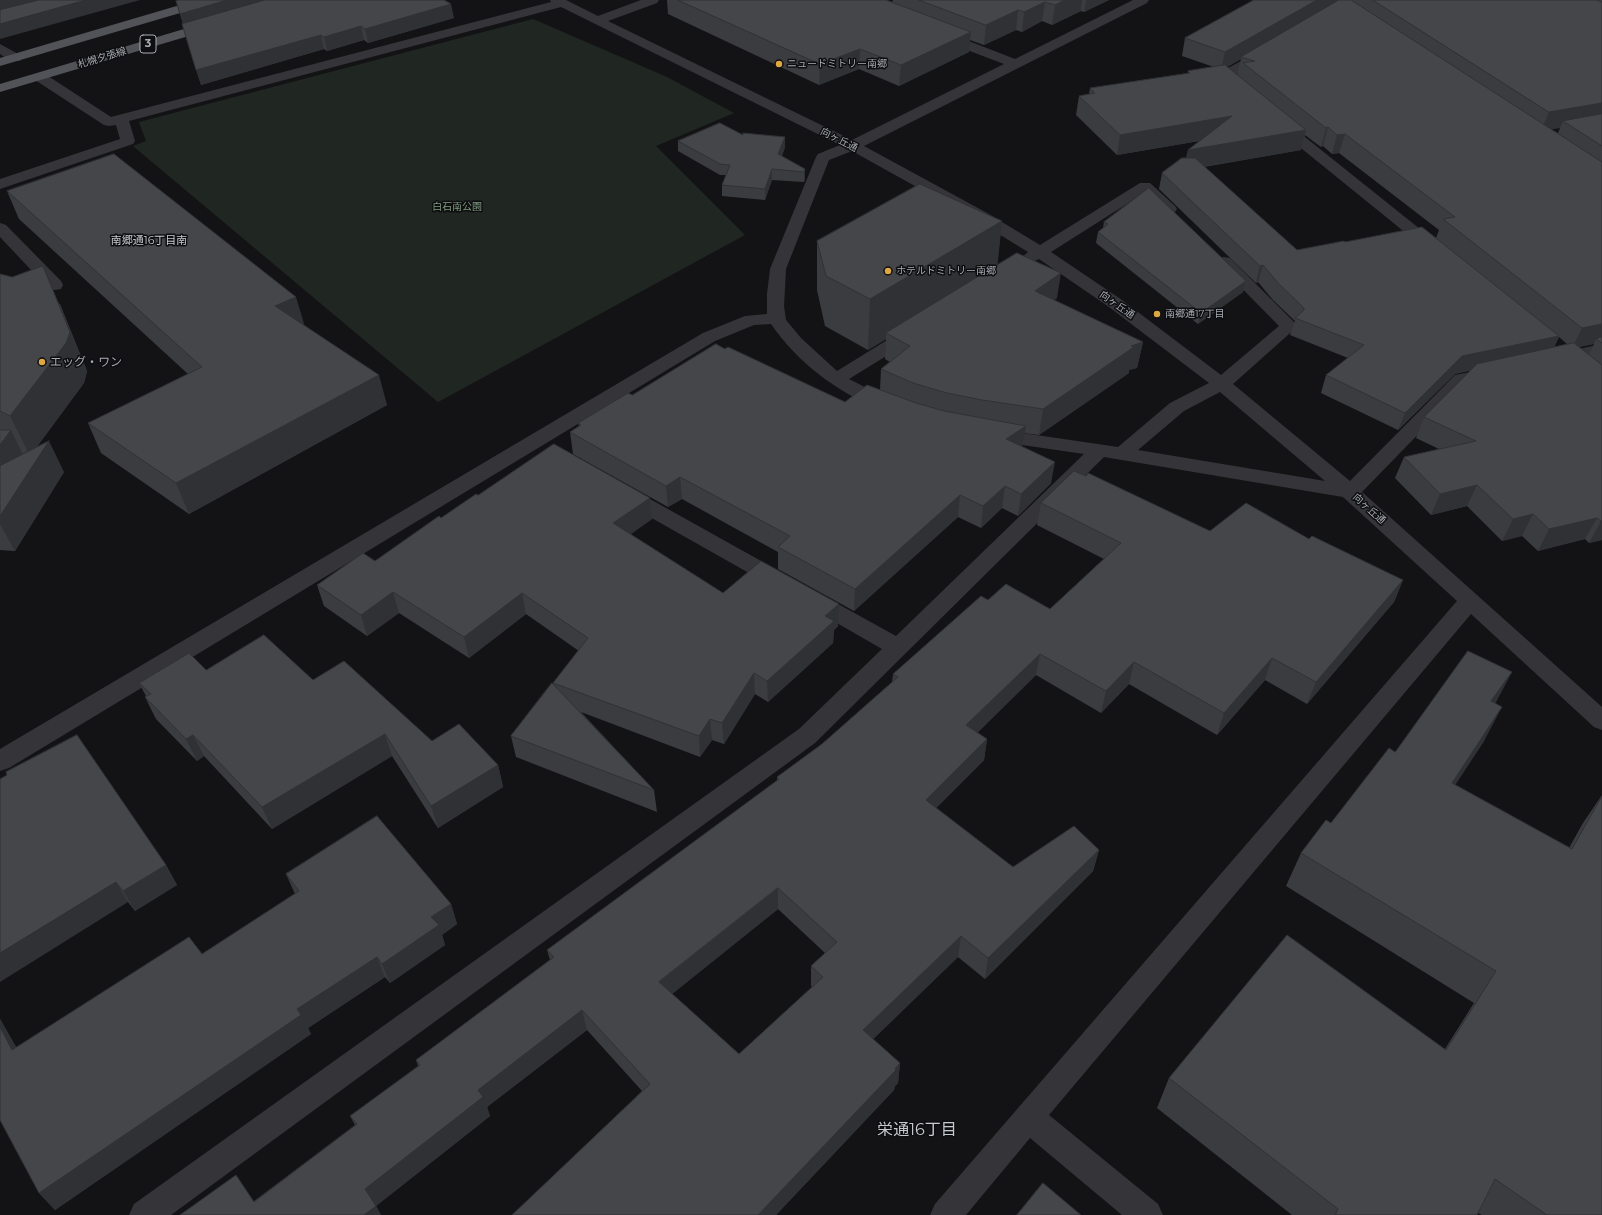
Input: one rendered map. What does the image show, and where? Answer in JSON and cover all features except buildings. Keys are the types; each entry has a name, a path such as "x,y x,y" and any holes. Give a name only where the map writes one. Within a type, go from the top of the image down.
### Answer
{"main road":[{"name":"3","path":"0,62 210,0"},
{"name":"札幌夕張線","path":"0,88 228,20"}],"street":[{"path":"596,21 653,0"},
{"path":"901,412 868,399 837,379 812,360 794,343 777,318 775,286 778,269 823,157 852,146 1144,0"},
{"path":"40,77 109,122 559,2"},
{"name":"向ヶ丘通","path":"559,2 752,95 949,198 1040,252 1130,314 1222,384 1351,492 1602,721"},
{"path":"928,30 1015,64"},
{"path":"1247,97 1222,77 1275,46"},
{"path":"0,48 14,58"},
{"path":"1272,117 1445,256"},
{"path":"0,184 128,141 121,119"},
{"path":"1013,269 1145,186 1178,218"},
{"path":"0,228 55,285"},
{"path":"145,1215 807,736 898,647 1111,452 1177,407 1222,384 1289,326 1212,250"},
{"path":"0,761 709,337 751,320 777,318"},
{"path":"837,379 925,324"},
{"path":"1538,363 1563,351 1602,349"},
{"path":"1563,351 1585,370"},
{"path":"978,433 1111,452 1351,492 1462,379 1508,369"},
{"path":"534,442 555,454"},
{"path":"610,485 898,647"},
{"path":"946,1215 1028,1117 1470,601"},
{"path":"1028,1117 1147,1215"}],"green space":[{"name":"白石南公園","path":"533,19 667,77 734,113 656,146 745,235 438,402 133,146 146,141 139,122"}],"place":[{"name":"ニュードミトリー南郷","path":"779,64"},
{"name":"ホテルドミトリー南郷","path":"888,271"},
{"name":"南郷通17丁目","path":"1157,314"},
{"name":"エッグ・ワン","path":"42,362"}],"district":[{"name":"南郷通16丁目南","path":"149,241"},
{"name":"栄通16丁目","path":"917,1130"}]}
